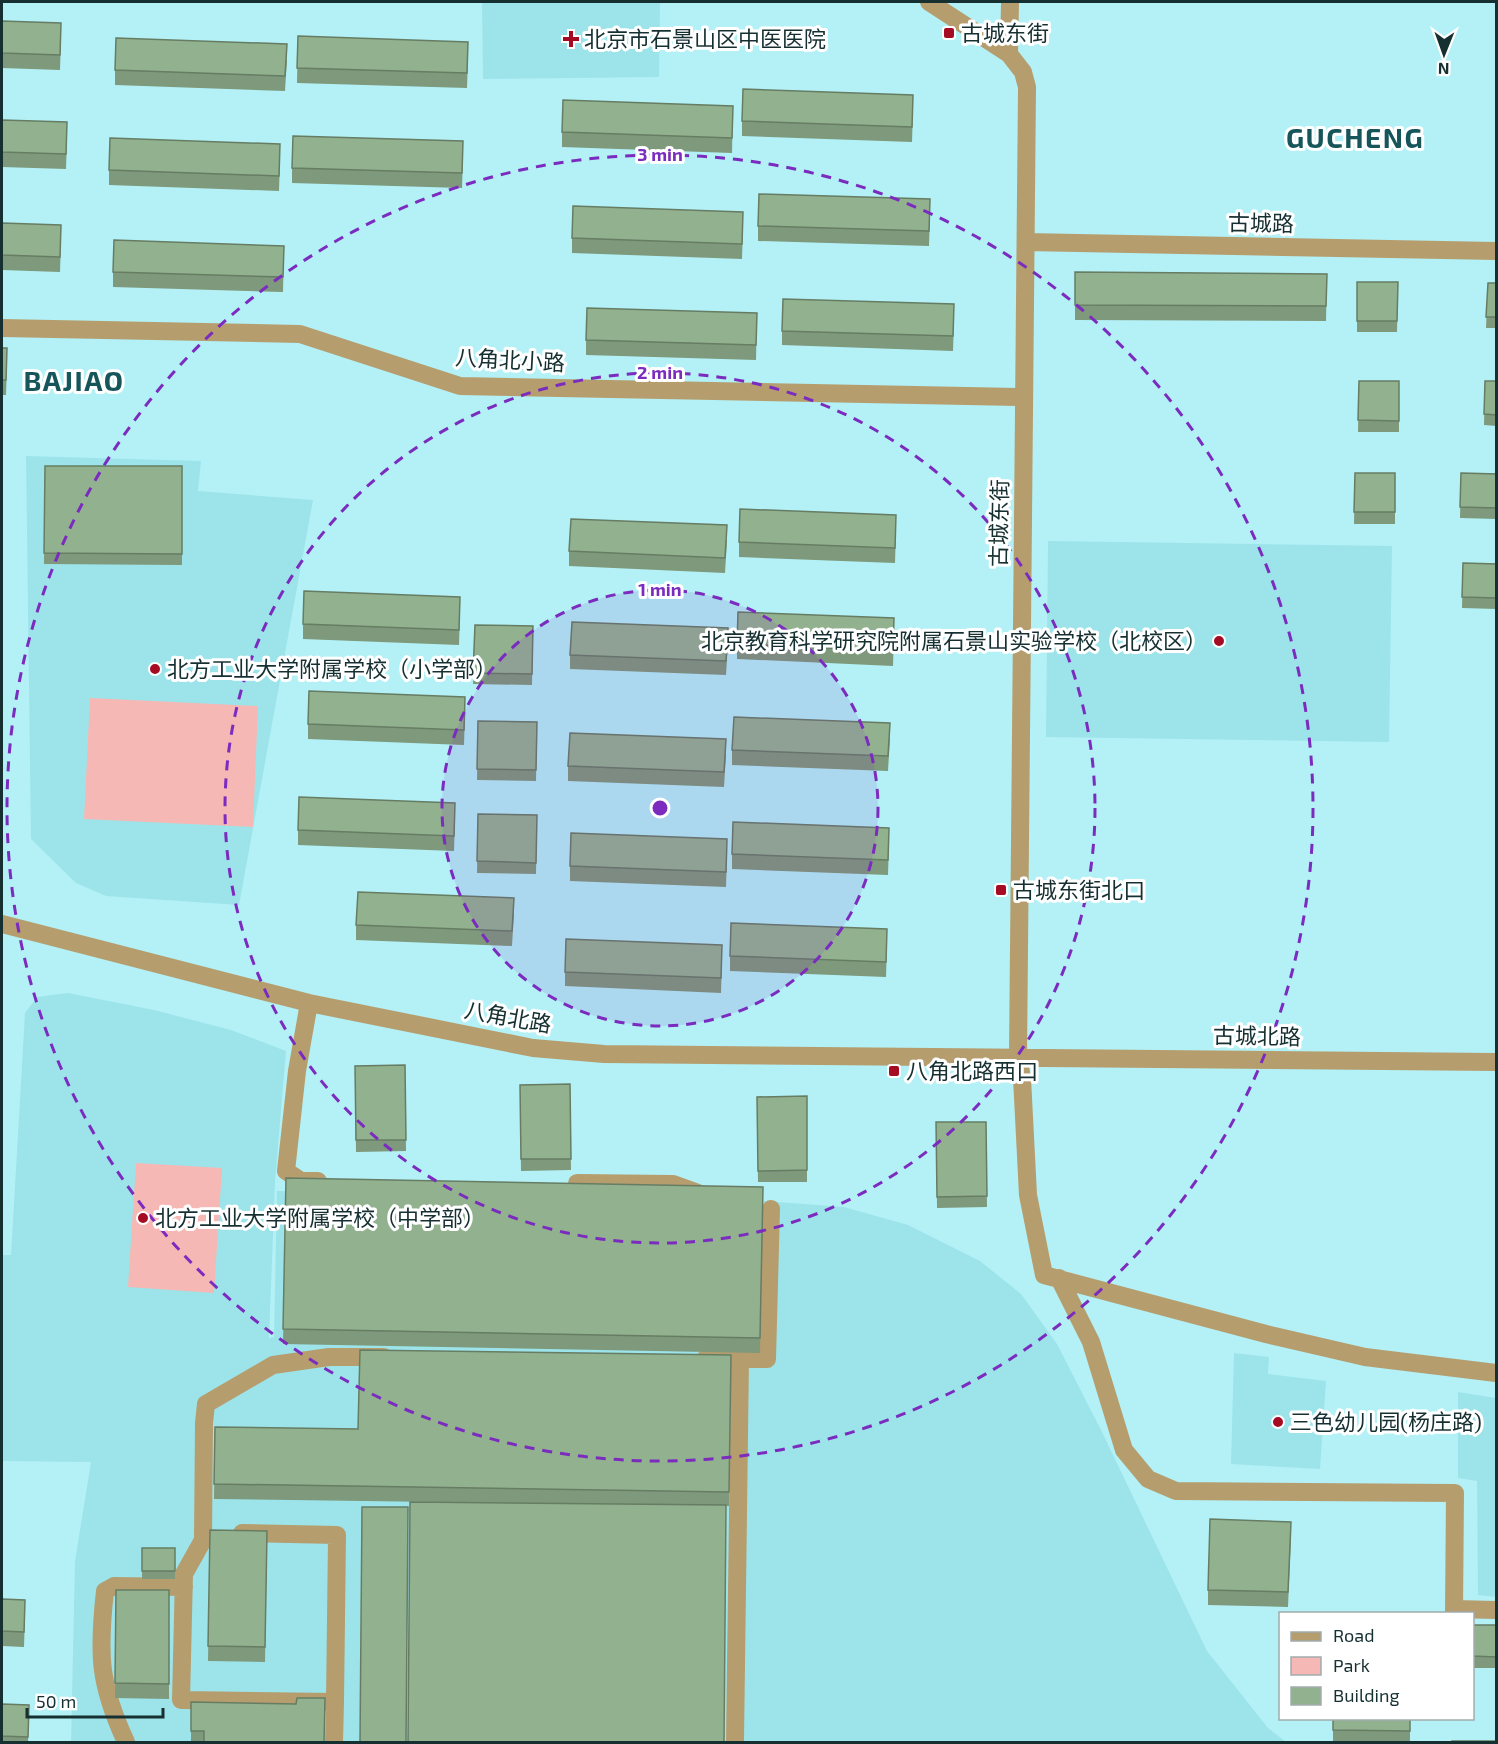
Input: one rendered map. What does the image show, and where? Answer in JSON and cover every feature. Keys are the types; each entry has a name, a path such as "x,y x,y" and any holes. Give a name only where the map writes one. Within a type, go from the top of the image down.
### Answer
{"street":[{"name":"古城东街","path":"929,2 1009,54 1023,72 1027,87 1018,1058 1022,1077 1028,1195 1044,1275 1059,1278"},
{"path":"1009,54 1010,2"},
{"name":"古城路","path":"1026,242 1497,251"},
{"name":"八角北小路","path":"2,328 300,334 460,386 1024,397"},
{"name":"八角北路","path":"2,924 309,1003 533,1047 604,1054 1018,1058"},
{"path":"309,1003 297,1071 286,1171 301,1181 337,1182"},
{"name":"古城北路","path":"1018,1058 1497,1062"},
{"path":"565,1183 673,1184 699,1193"},
{"path":"682,1359 767,1359 771,1209"},
{"path":"1059,1278 1266,1334 1365,1357 1497,1373"},
{"path":"1059,1278 1091,1342 1124,1450 1148,1479 1176,1491 1455,1492 1454,1612 1497,1610"},
{"path":"335,1702 181,1700 184,1574 203,1540 204,1423 207,1404 273,1365 329,1357 399,1357"},
{"path":"735,1743 741,1359"},
{"path":"203,1531 337,1535 334,1743"},
{"path":"126,1743 104,1687 100,1639 105,1591 114,1586 184,1587"}],"shaded area":[{"name":"北京市石景山区中医医院","path":"482,2 660,2 659,77 483,79"},
{"name":"北方工业大学附属学校（小学部）","path":"26,456 201,461 198,491 313,500 239,905 106,896 76,883 31,839"},
{"name":"北京教育科学研究院附属石景山实验学校（北校区）","path":"1048,541 1392,546 1389,742 1046,737"},
{"path":"68,993 154,1010 231,1030 286,1051 275,1182 269,1338 274,1337 277,1191 763,1201 844,1207 908,1225 980,1261 1021,1294 1057,1344 1207,1651 1268,1728 1286,1742 71,1742 75,1561 91,1462 2,1461 2,1255 11,1255 25,1013 37,997"},
{"name":"三色幼儿园(杨庄路)","path":"1234,1353 1269,1357 1268,1374 1326,1381 1320,1469 1231,1464"},
{"path":"1458,1392 1496,1398 1496,1597 1478,1595 1477,1481 1458,1478"}],"green space":[{"path":"90,698 258,706 253,827 84,819"},
{"path":"136,1163 222,1168 214,1293 128,1287"}],"building":[{"path":"2,21 61,23 60,55 2,53"},
{"path":"298,36 468,42 467,73 297,68"},
{"path":"116,38 287,44 285,76 115,70"},
{"path":"743,89 913,95 912,127 742,121"},
{"path":"563,100 733,106 732,138 562,132"},
{"path":"2,120 67,122 66,154 2,152"},
{"path":"293,136 463,141 462,173 292,168"},
{"path":"110,138 280,144 279,176 109,170"},
{"path":"759,194 930,199 929,231 758,226"},
{"path":"573,206 743,212 742,244 572,238"},
{"path":"2,223 61,225 60,257 2,255"},
{"path":"114,240 284,246 283,277 113,272"},
{"path":"1075,272 1327,274 1326,306 1075,305"},
{"path":"1357,282 1398,282 1397,321 1357,321"},
{"path":"1488,283 1497,283 1497,317 1486,317"},
{"path":"783,299 954,304 953,336 782,331"},
{"path":"587,308 757,313 756,345 586,340"},
{"path":"2,348 7,348 6,380 2,380"},
{"path":"1359,381 1399,381 1399,421 1358,420"},
{"path":"1485,381 1497,381 1497,415 1484,414"},
{"path":"45,466 182,466 182,554 44,553"},
{"path":"1355,473 1395,473 1395,512 1354,512"},
{"path":"1461,473 1497,474 1497,508 1460,507"},
{"path":"740,509 896,515 895,548 739,542"},
{"path":"571,519 727,525 725,558 569,551"},
{"path":"1463,563 1497,564 1497,598 1462,597"},
{"path":"304,591 460,597 459,630 303,624"},
{"path":"738,612 894,618 893,651 737,644"},
{"path":"572,622 728,628 726,661 570,655"},
{"path":"475,625 533,626 532,674 473,673"},
{"path":"309,691 465,697 464,730 308,724"},
{"path":"734,717 890,723 888,756 732,750"},
{"path":"478,721 537,722 536,770 477,769"},
{"path":"570,733 726,739 724,772 568,766"},
{"path":"299,797 455,803 454,836 298,830"},
{"path":"478,814 537,815 536,863 477,861"},
{"path":"733,822 889,828 888,860 732,854"},
{"path":"571,833 727,839 726,872 570,866"},
{"path":"358,892 514,898 512,931 356,925"},
{"path":"731,923 887,929 886,962 730,956"},
{"path":"566,939 722,945 721,978 565,972"},
{"path":"405,1065 406,1140 356,1140 355,1066"},
{"path":"570,1084 571,1159 521,1159 520,1085"},
{"path":"807,1096 807,1170 758,1171 757,1097"},
{"path":"936,1122 986,1122 987,1196 937,1197"},
{"path":"286,1178 763,1187 760,1338 283,1329"},
{"path":"360,1350 731,1355 729,1492 214,1484 215,1427 358,1429"},
{"path":"410,1502 726,1505 724,1743 408,1743"},
{"path":"362,1507 408,1507 406,1743 360,1743"},
{"path":"1210,1519 1291,1522 1288,1592 1208,1590"},
{"path":"210,1530 267,1531 265,1647 208,1646"},
{"path":"142,1548 175,1548 175,1571 142,1571"},
{"path":"116,1590 169,1590 169,1684 115,1683"},
{"path":"2,1599 25,1600 24,1632 2,1631"},
{"path":"1474,1625 1497,1625 1497,1657 1474,1656"},
{"path":"297,1698 325,1698 324,1743 204,1743 204,1731 191,1731 191,1702 296,1704"},
{"path":"2,1704 29,1705 28,1737 2,1736"},
{"path":"1333,1720 1410,1720 1410,1731 1333,1730"},
{"path":"1452,1741 1497,1741 1497,1743 1452,1743"}],"place":[{"name":"古城东街","path":"949,33"},
{"name":"北京市石景山区中医医院","path":"571,39"},
{"name":"北京教育科学研究院附属石景山实验学校（北校区）","path":"1219,641"},
{"name":"北方工业大学附属学校（小学部）","path":"155,669"},
{"name":"古城东街北口","path":"1001,890"},
{"name":"八角北路西口","path":"894,1071"},
{"name":"北方工业大学附属学校（中学部）","path":"143,1218"},
{"name":"三色幼儿园(杨庄路)","path":"1278,1422"}],"district":[{"name":"GUCHENG","path":"1355,138"},
{"name":"BAJIAO","path":"74,381"}]}
